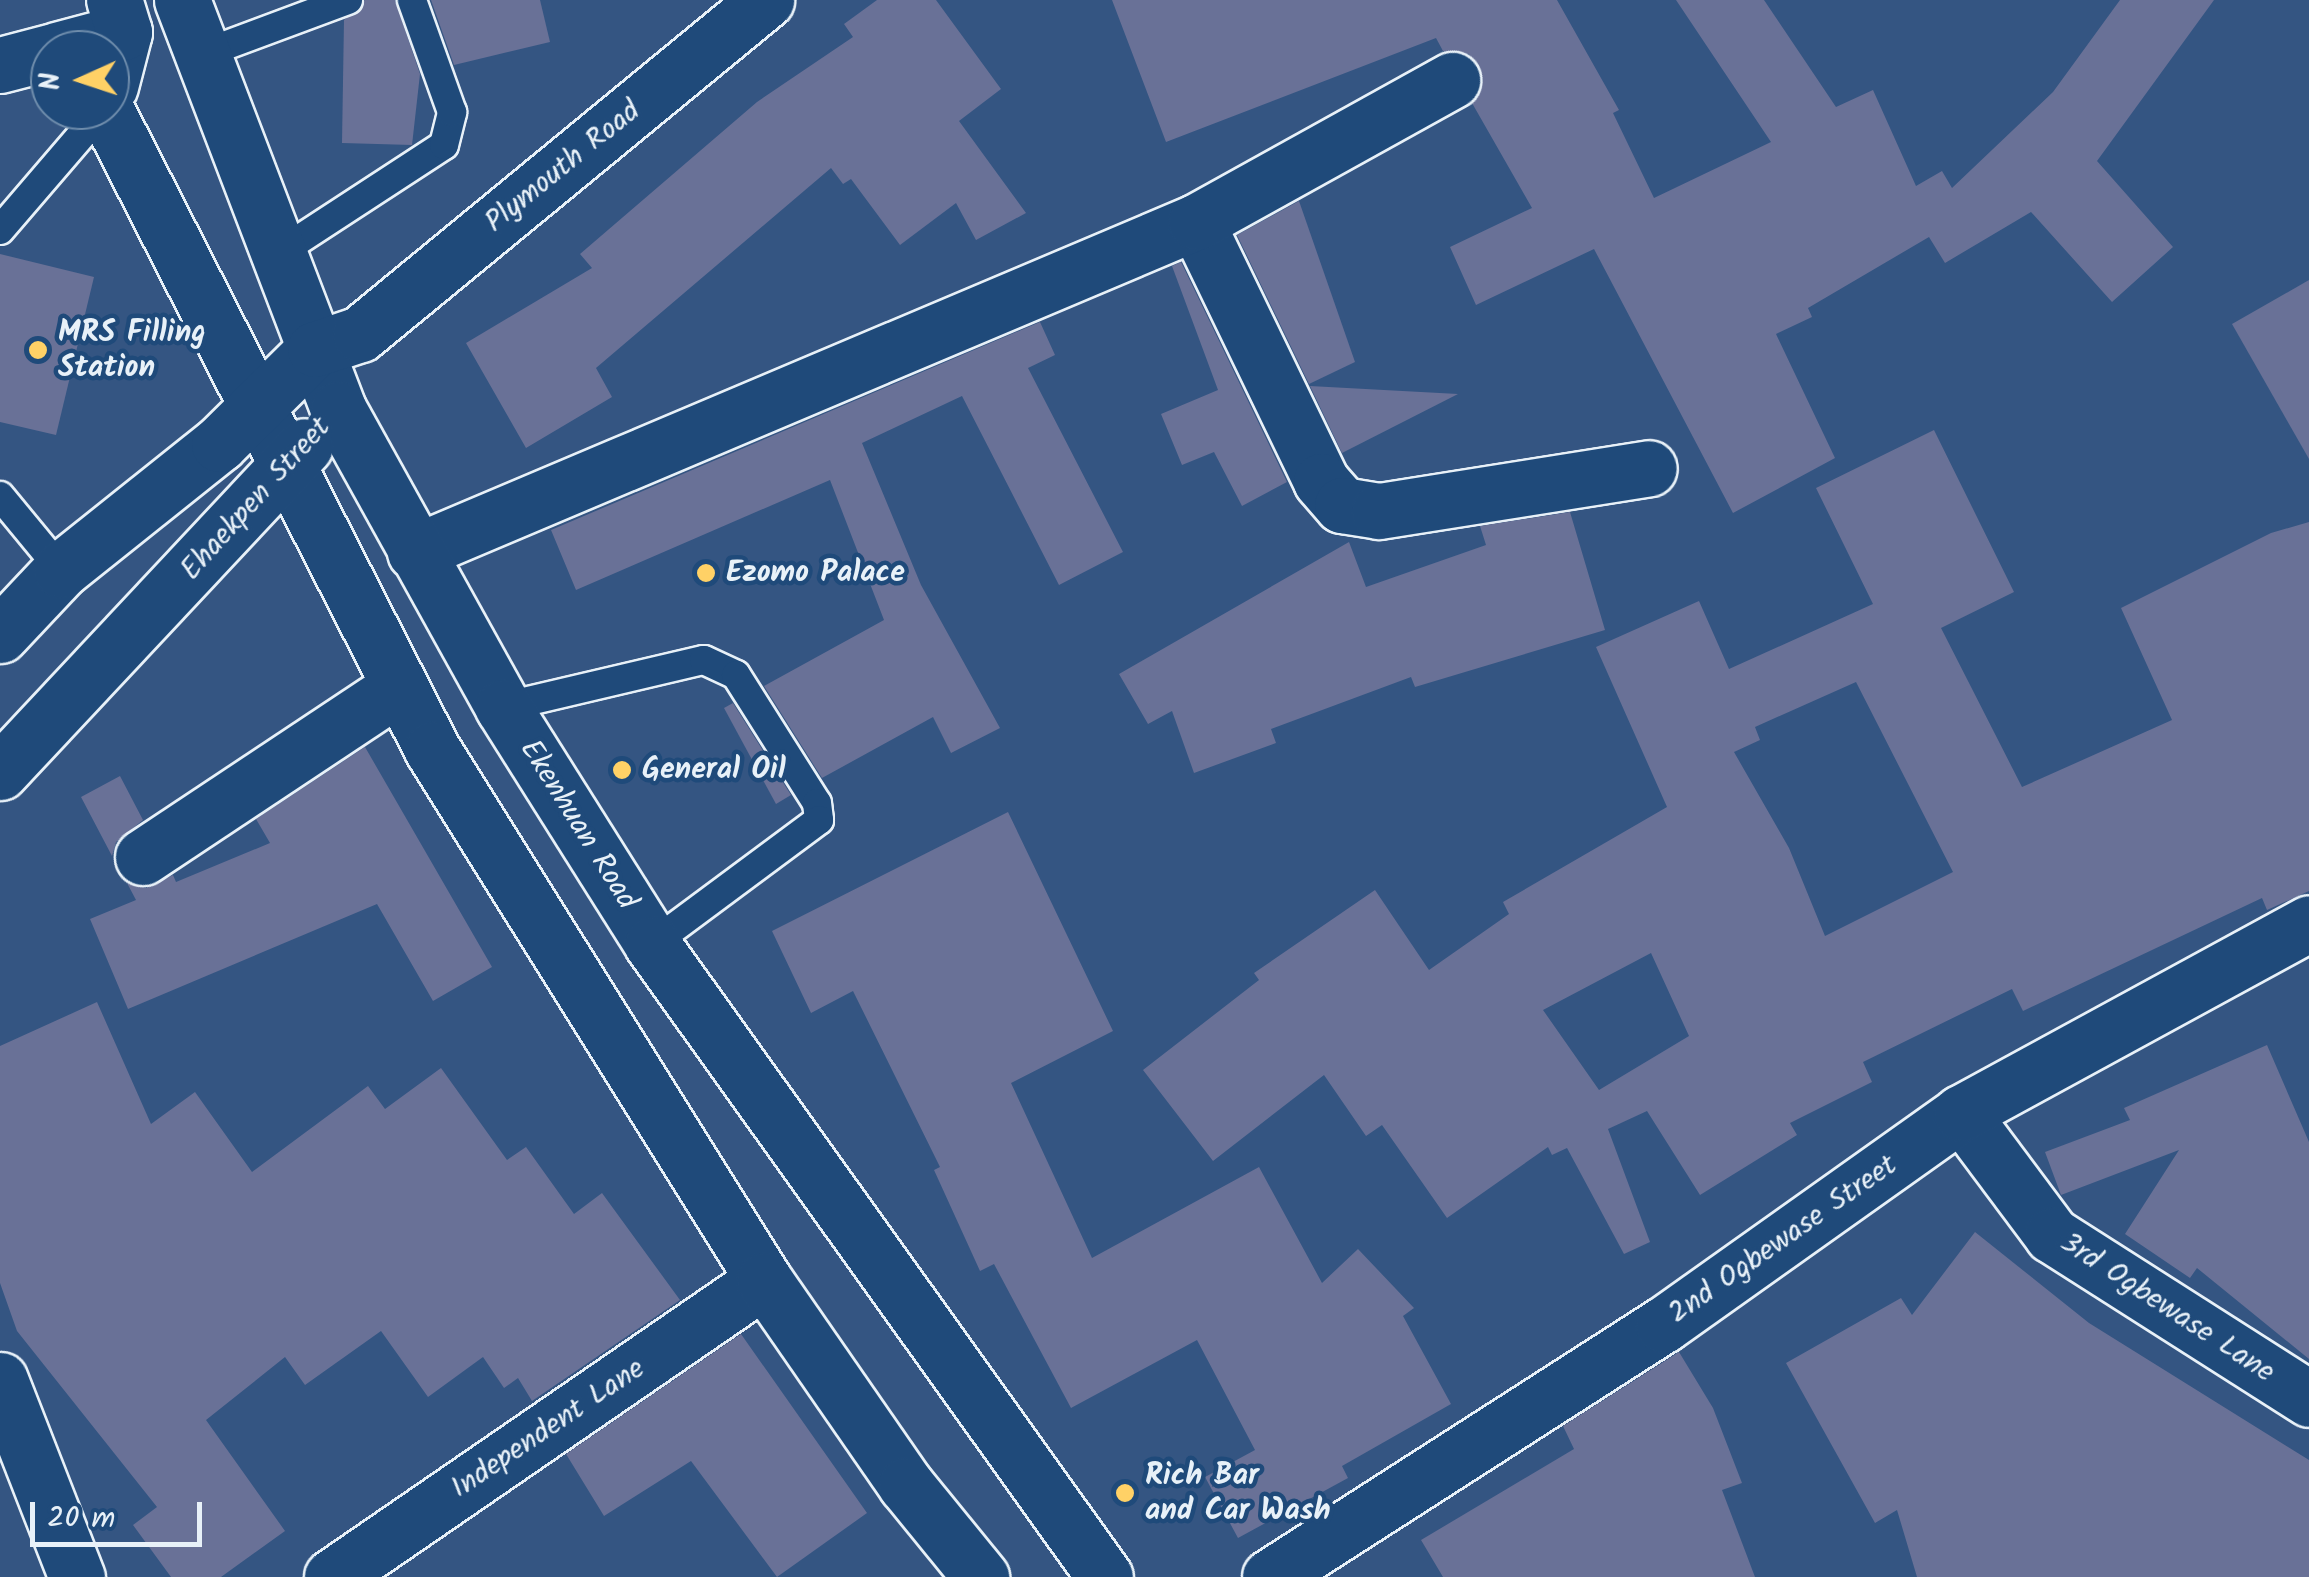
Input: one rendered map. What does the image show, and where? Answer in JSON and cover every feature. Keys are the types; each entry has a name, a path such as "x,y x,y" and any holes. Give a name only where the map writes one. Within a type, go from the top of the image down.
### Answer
{"street":[{"path":"182,0 277,254 338,342"},
{"name":"Plymouth Road","path":"338,342 766,0"},
{"path":"93,30 119,16"},
{"path":"0,65 30,57"},
{"path":"415,552 1196,222 1452,80"},
{"path":"115,130 259,405 284,469 399,687 764,1280 906,1485 981,1577"},
{"path":"1196,222 1321,481 1342,505 1378,511 1649,468"},
{"name":"Ehaekpen Street","path":"0,635 61,570 338,342"},
{"name":"Ehaekpen Street","path":"0,772 338,409 338,342"},
{"name":"Ekenhuan Road","path":"338,409 503,706 652,944 1105,1577"},
{"path":"143,857 399,687"},
{"name":"2nd Ogbewase Street","path":"1270,1577 1663,1326 1961,1114 2309,923"},
{"name":"3rd Ogbewase Lane","path":"1961,1114 2052,1236 2309,1400"},
{"name":"Independent Lane","path":"332,1577 764,1280"},
{"path":"0,1380 77,1577"}],"lane":[{"path":"200,55 348,0"},
{"path":"277,254 444,146 452,112 412,0"},
{"path":"0,230 87,130"},
{"path":"0,496 61,570"},
{"path":"503,706 704,660 736,675 818,802 819,820 652,944"}],"building":[{"path":"365,0 395,0 420,74 412,145 342,143 344,20"},
{"path":"431,0 540,0 550,42 454,65"},
{"path":"877,0 936,0 1001,89 959,121 1026,213 976,240 956,203 900,245 851,179 843,184 831,168 596,368 612,397 526,448 466,343 592,268 580,254 757,102 853,37 844,24"},
{"path":"1112,0 1557,0 1619,110 1613,113 1654,198 1771,142 1676,0 1764,0 1836,107 1873,90 1916,186 1942,171 1952,188 2053,92 2120,0 2214,0 2097,161 2173,247 2112,302 2031,212 1945,263 1929,237 1808,308 1812,317 1776,334 1835,458 1733,513 1594,249 1476,305 1450,247 1532,208 1472,103 1483,80 1469,54 1443,51 1436,38 1166,142"},
{"path":"1299,201 1355,362 1309,384 1237,235"},
{"name":"MRS Filling Station","path":"0,254 94,277 56,435 0,422"},
{"path":"1181,262 1287,482 1242,506 1214,452 1182,465 1161,414 1218,390 1172,266"},
{"path":"2309,280 2309,459 2232,324"},
{"path":"1040,322 1055,355 1028,368 1123,552 1059,585 962,396 862,443 921,585 1000,728 951,753 933,717 822,778 764,686 884,620 830,480 576,590 551,530"},
{"path":"1310,386 1458,394 1342,453"},
{"path":"1934,430 2014,592 1941,628 2022,787 2172,720 2121,608 2271,533 2309,522 2309,891 2267,910 2262,898 2023,1011 2012,989 1863,1062 1872,1082 1790,1123 1797,1135 1700,1195 1647,1111 1608,1129 1650,1242 1624,1254 1567,1148 1552,1155 1548,1147 1447,1218 1382,1125 1366,1136 1324,1075 1213,1161 1143,1070 1259,980 1254,973 1375,890 1429,970 1509,914 1503,902 1667,807 1596,647 1699,601 1729,669 1873,604 1816,488","holes":["1856,682 1953,872 1825,936 1789,848 1734,752 1760,740 1755,727","1651,953 1689,1036 1599,1090 1543,1010"]},
{"path":"1570,512 1605,630 1415,687 1411,677 1271,729 1276,743 1194,773 1172,711 1148,724 1119,674 1349,542 1366,587 1486,545 1480,526"},
{"path":"733,703 791,795 776,804 724,708"},
{"path":"365,747 492,967 433,1001 377,904 128,1009 90,919 136,900 127,883 146,888 173,875 176,882 270,843 256,819"},
{"path":"120,776 143,820 116,842 112,856 81,797"},
{"path":"1008,812 1113,1031 1011,1083 1092,1258 1259,1167 1322,1283 1358,1249 1414,1308 1403,1316 1451,1404 1342,1466 1348,1478 1238,1538 1205,1477 1255,1450 1197,1340 1071,1408 994,1264 980,1271 934,1170 940,1167 853,991 811,1013 772,931"},
{"path":"97,1002 151,1124 195,1092 252,1172 368,1086 385,1109 441,1068 507,1160 526,1147 574,1214 602,1193 680,1300 532,1401 518,1378 504,1388 483,1357 428,1397 381,1331 305,1385 285,1357 206,1420 285,1531 221,1577 171,1577 133,1525 157,1507 17,1331 0,1283 0,1046"},
{"path":"2267,1045 2309,1142 2309,1359 2197,1268 2190,1278 2125,1234 2179,1150 2061,1195 2045,1152 2130,1120 2124,1108"},
{"path":"1975,1232 2089,1323 2309,1460 2309,1577 1917,1577 1897,1510 1875,1523 1786,1363 1901,1298 1912,1315"},
{"path":"741,1334 867,1513 777,1577 691,1461 604,1516 566,1454"},
{"path":"1679,1352 1713,1408 1742,1483 1722,1490 1755,1577 1443,1577 1421,1540 1574,1449 1563,1426"}],"place":[{"name":"MRS Filling Station","path":"38,350"},
{"name":"Ezomo Palace","path":"706,573"},
{"name":"General Oil","path":"622,770"},
{"name":"Rich Bar and Car Wash","path":"1125,1493"}]}
